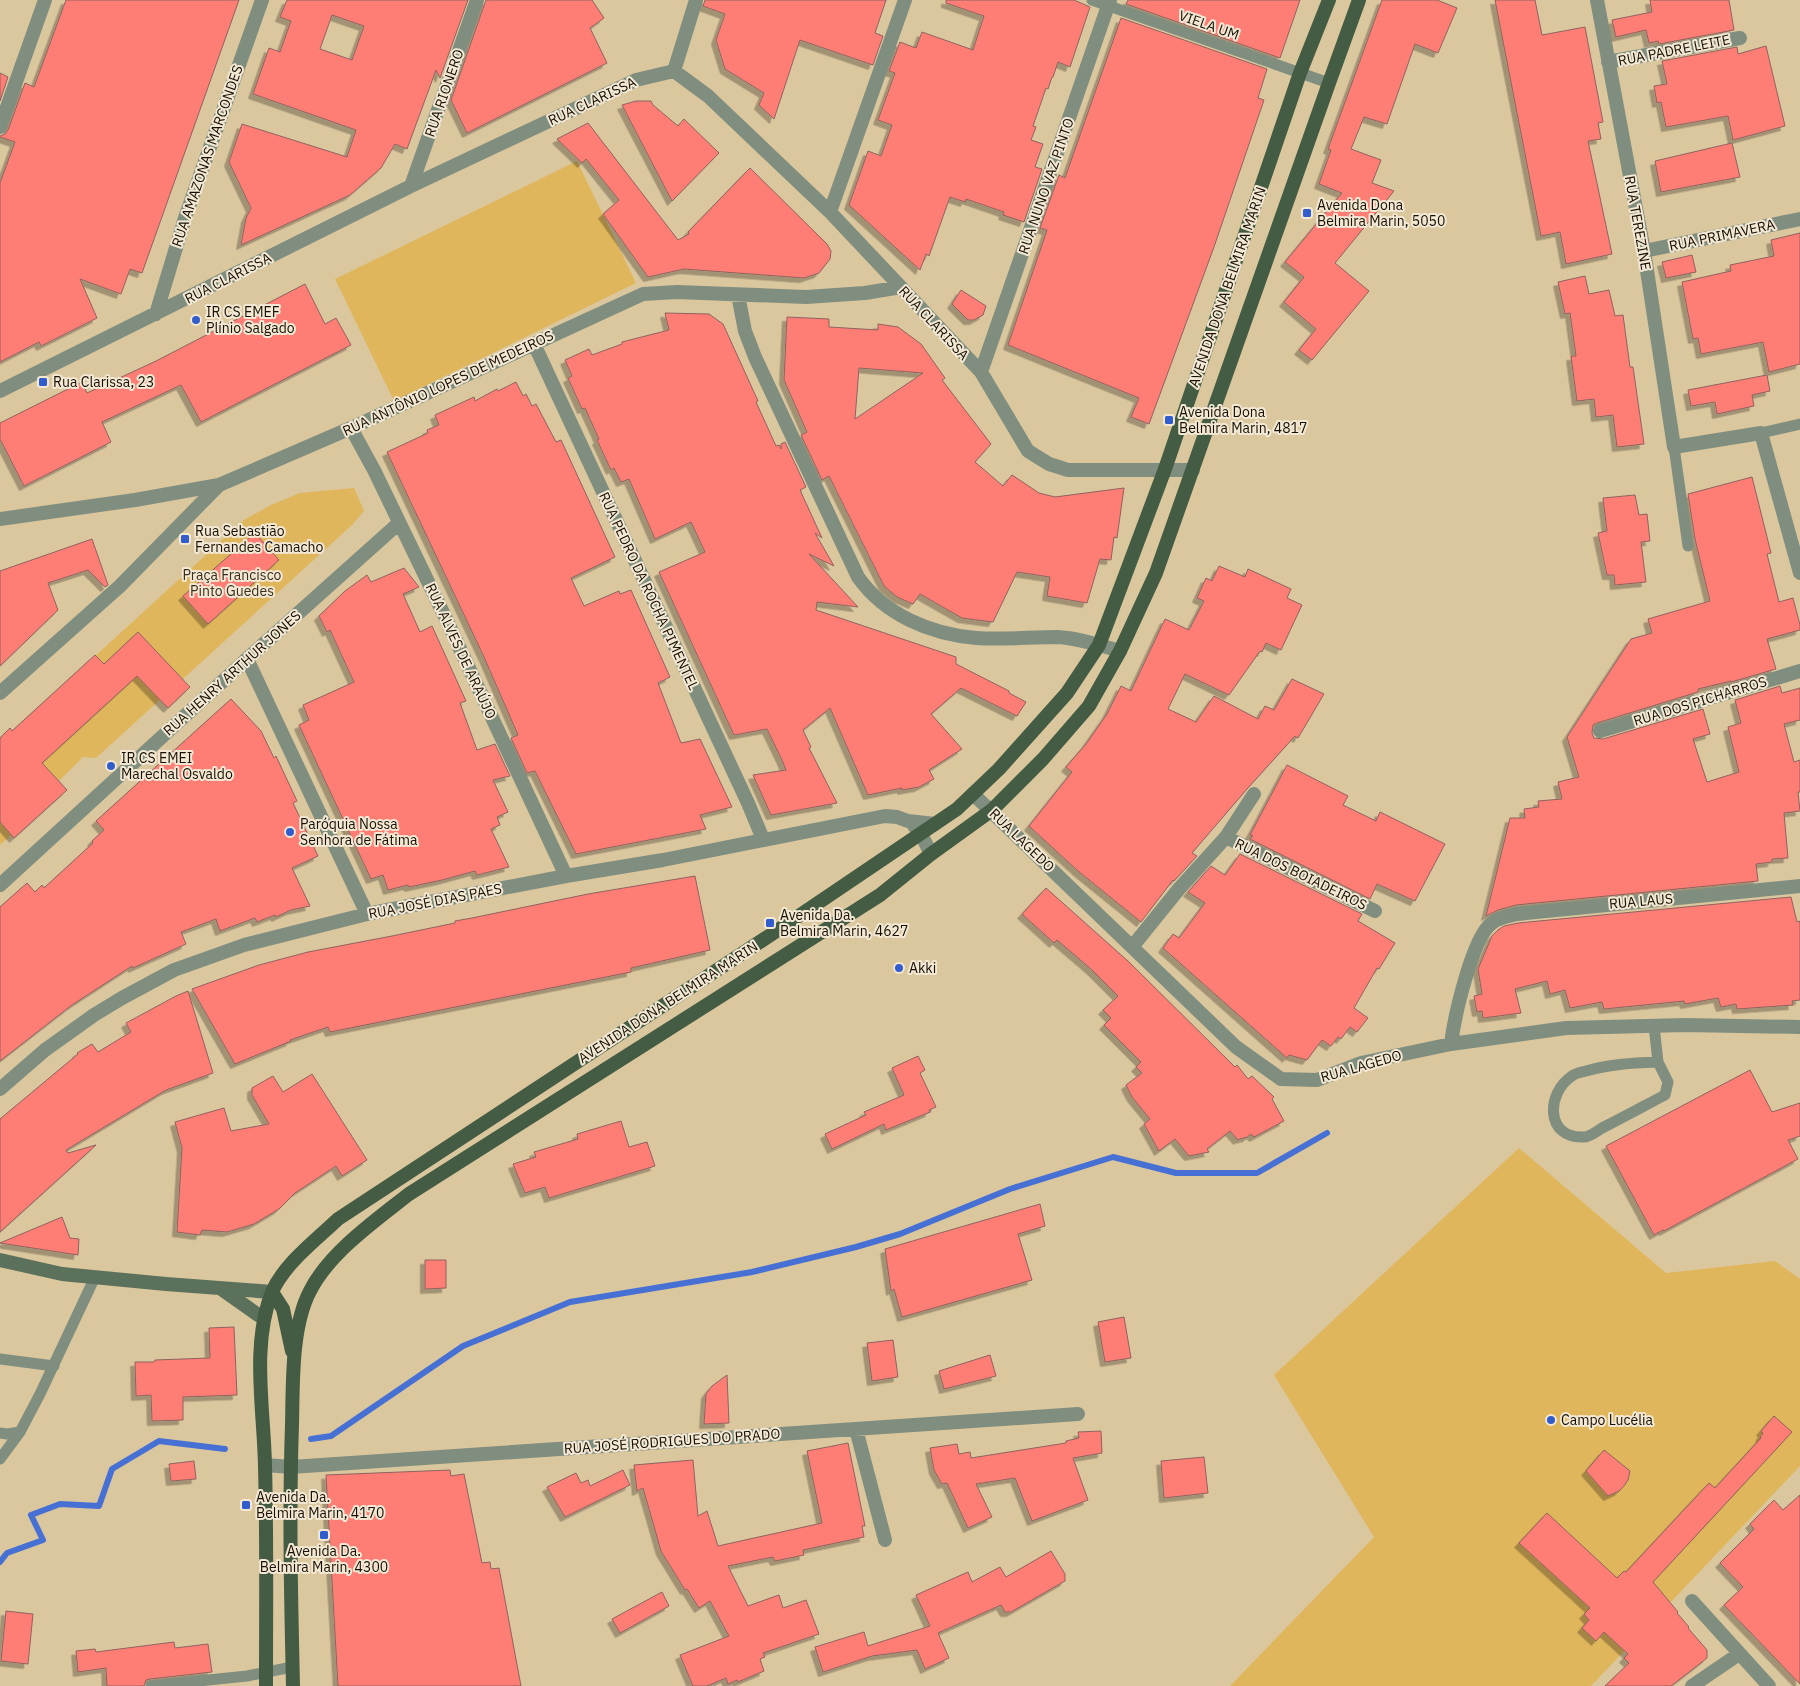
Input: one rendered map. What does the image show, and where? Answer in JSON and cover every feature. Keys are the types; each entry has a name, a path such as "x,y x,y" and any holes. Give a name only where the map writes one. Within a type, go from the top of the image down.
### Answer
{"main road":[{"name":"AVENIDA DONA BELMIRA MARIN","path":"266,1679 265,1465 260,1343 264,1319 272,1292 282,1274 338,1219 957,809 999,769 1067,693 1099,645 1165,469 1300,73 1329,0"},
{"name":"AVENIDA DONA BELMIRA MARIN","path":"293,1686 290,1467 293,1359 300,1320 309,1292 326,1267 361,1232 409,1194 880,896 931,854 992,810 1043,760 1089,706 1120,651 1156,573 1328,83 1360,0"},
{"path":"0,1260 54,1272 95,1277 272,1292 283,1309 293,1359"},
{"path":"220,1288 264,1319"}],"street":[{"path":"0,127 45,0"},
{"name":"RUA AMAZONAS MARCONDES","path":"156,314 185,218 262,0"},
{"name":"RUA RIONERO","path":"412,186 477,0"},
{"path":"674,71 696,0"},
{"path":"830,212 905,0"},
{"name":"RUA TEREZINE","path":"1596,0 1644,252 1674,447"},
{"name":"RUA NUNO VAZ PINTO","path":"981,372 1109,3"},
{"name":"RUA PADRE LEITE","path":"1608,62 1740,38"},
{"name":"RUA CLARISSA","path":"0,391 412,186 636,80 674,71 708,96 830,212 981,372 1028,451 1049,464 1068,470 1193,470"},
{"name":"RUA PRIMAVERA","path":"1644,252 1800,219"},
{"name":"RUA ANTÔNIO LOPES DE MEDEIROS","path":"0,519 135,500 219,485 351,428 643,294 677,292 806,297 865,293 901,287"},
{"path":"738,295 745,331 755,357 858,577 876,600 908,620 942,632 976,638 1076,639 1120,651"},
{"name":"RUA PEDRO DA ROCHA PIMENTEL","path":"534,344 763,839"},
{"name":"RUA ALVES DE ARAÚJO","path":"351,428 400,523 566,876"},
{"path":"1674,447 1761,433 1800,573"},
{"path":"0,693 120,586 219,485"},
{"name":"RUA HENRY ARTHUR JONES","path":"0,885 247,659 400,523"},
{"path":"247,659 367,914"},
{"name":"RUA DOS PICHARROS","path":"1600,731 1800,672"},
{"name":"RUA LAGEDO","path":"973,794 992,810 1236,1047 1281,1079 1317,1080 1362,1063 1451,1044 1566,1028 1654,1026 1800,1028"},
{"name":"RUA DOS BOIADEIROS","path":"1132,947 1178,890 1226,838 1254,794"},
{"name":"RUA JOSÉ DIAS PAES","path":"0,1089 45,1050 94,1015 122,998 174,970 244,945 367,914 566,876 663,860 885,816 935,824"},
{"path":"908,821 921,834 931,854"},
{"name":"RUA DOS BOIADEIROS","path":"1226,838 1375,911"},
{"name":"RUA LAUS","path":"1451,1044 1453,1026 1462,990 1477,945 1486,928 1492,922 1517,914 1800,886"},
{"name":"RUA JOSÉ RODRIGUES DO PRADO","path":"265,1465 290,1467 1078,1414"},
{"path":"856,1428 885,1540"},
{"path":"1692,1601 1769,1686"},
{"path":"1692,1686 1740,1654"}],"lane":[{"name":"VIELA UM","path":"1092,0 1109,3 1328,83"},
{"path":"1761,433 1800,424"},
{"name":"RUA TEREZINE","path":"1674,447 1688,546"},
{"path":"1654,1026 1658,1062 1668,1082 1665,1095 1585,1138 1568,1135 1556,1127 1553,1118 1554,1102 1562,1086 1572,1075 1604,1066 1658,1062"},
{"path":"0,1459 20,1432 54,1366 95,1277"},
{"path":"0,1359 54,1366"},
{"path":"0,1433 20,1432"},
{"path":"151,1686 266,1679 292,1667"}],"green space":[{"path":"577,161 636,283 394,401 335,279"},
{"name":"Praça Francisco Pinto Guedes","path":"354,488 364,511 352,525 96,758 83,757 57,783 27,821 0,845 0,743 244,520 271,505 300,493"},
{"name":"Campo Lucélia","path":"1519,1148 1666,1273 1775,1261 1800,1279 1800,1466 1591,1686 1230,1686 1374,1537 1274,1375"}],"building":[{"path":"66,0 239,0 142,273 130,269 121,294 80,279 97,318 41,346 39,342 0,362 0,183 15,142 0,136 8,130 25,83 34,87"},
{"path":"287,0 468,0 440,78 436,70 407,149 395,144 381,168 350,195 241,245 246,218 251,208 229,162 242,124 347,157 356,130 253,94 269,48 280,52 291,21 280,17","holes":["332,15 364,26 352,60 320,49"]},
{"path":"486,0 592,0 604,18 590,28 607,63 467,133 451,100"},
{"path":"705,0 886,0 875,33 883,36 873,65 800,40 774,119 759,105 764,93 725,69 716,40 725,14 703,6"},
{"path":"946,0 1074,0 1090,7 1070,67 1058,62 1048,89 1046,88 1033,126 1036,127 1031,140 1043,144 1035,167 1042,169 1024,222 1003,215 1004,212 966,199 965,202 950,197 929,256 926,254 920,270 849,205 868,151 881,156 892,125 878,120 895,73 889,71 900,42 916,48 922,32 973,50 984,16 946,3"},
{"path":"1128,0 1300,0 1280,58 1126,4"},
{"path":"1382,0 1437,0 1457,8 1438,53 1415,44 1387,124 1364,117 1351,149 1381,160 1372,183 1394,191 1335,263 1369,291 1312,360 1299,350 1316,329 1284,302 1304,277 1285,262 1342,193 1319,184 1331,150 1328,149"},
{"path":"1495,0 1535,0 1542,35 1585,27 1603,122 1598,123 1601,139 1588,141 1612,254 1566,264 1560,232 1541,236"},
{"path":"1650,0 1729,0 1734,30 1659,44 1658,41 1649,43 1646,30 1616,37 1612,20 1652,12"},
{"path":"1121,18 1267,69 1258,98 1264,100 1214,247 1149,424 1131,417 1139,398 1008,345 1047,230 1040,228 1059,175 1065,178"},
{"path":"1766,46 1785,126 1733,140 1728,116 1666,127 1661,102 1657,103 1654,86 1667,84 1662,61 1737,47 1738,54"},
{"path":"0,73 8,77 0,101"},
{"path":"636,101 651,101 653,105 678,126 684,119 719,153 672,201 622,105"},
{"path":"588,123 678,240 689,234 688,232 750,168 827,244 831,251 830,259 819,273 804,278 684,269 648,277 603,214 619,200 586,159 582,163 557,139"},
{"path":"1732,143 1740,177 1661,192 1655,161"},
{"path":"1800,233 1800,364 1769,372 1763,342 1701,354 1698,338 1693,339 1682,282 1731,271 1730,265 1774,256 1771,240"},
{"path":"1692,255 1696,272 1666,278 1662,262"},
{"path":"1585,276 1589,294 1609,290 1615,316 1623,315 1630,367 1633,367 1644,444 1617,447 1613,415 1596,417 1594,399 1577,401 1571,356 1576,356 1570,313 1565,314 1558,282"},
{"path":"305,284 325,324 336,318 351,345 201,422 181,385 102,422 111,442 24,486 0,439 0,423 82,382 87,393 156,361"},
{"path":"961,290 986,306 983,315 974,320 968,320 952,304"},
{"path":"665,313 709,314 723,324 776,446 779,445 781,449 781,444 785,442 806,487 800,490 822,538 815,533 834,566 809,554 858,607 817,602 816,610 956,657 956,664 1009,691 1009,693 1026,702 1017,716 961,688 931,714 962,749 929,770 934,779 919,787 902,790 902,788 868,795 830,708 803,730 811,747 809,748 837,803 771,815 753,775 786,770 782,760 767,729 734,735 659,572 705,552 691,522 655,539 629,479 621,482 614,468 611,470 585,408 582,409 568,378 572,376 565,360 589,349 592,355 622,344 622,342 669,330"},
{"path":"787,317 829,319 829,327 878,330 878,324 898,327 921,344 945,378 942,380 991,444 975,462 1003,486 1012,475 1039,493 1055,497 1124,488 1117,538 1114,537 1111,560 1100,559 1087,603 1047,596 1050,577 1017,572 993,622 962,618 920,594 913,604 897,597 884,586 829,476 822,480 801,435 807,432 784,380","holes":["859,368 923,373 855,419"]},
{"path":"1767,375 1770,391 1752,395 1754,406 1717,414 1715,402 1691,406 1688,390"},
{"path":"516,382 523,396 526,394 532,406 536,404 556,442 561,440 615,557 571,578 584,606 619,591 620,594 631,590 670,677 658,683 681,743 700,739 732,807 700,815 706,829 576,854 535,771 527,773 511,738 518,735 484,657 387,452 428,433 427,430 439,425 435,415 474,397 475,401 497,389 498,391"},
{"path":"1752,477 1771,553 1767,554 1779,602 1793,598 1800,625 1800,630 1767,639 1776,669 1698,689 1698,692 1597,723 1593,725 1592,733 1594,738 1603,739 1703,709 1710,734 1693,739 1707,782 1739,772 1728,727 1741,723 1735,700 1780,686 1782,693 1800,688 1800,720 1784,724 1794,762 1800,760 1800,792 1798,792 1800,811 1784,813 1788,858 1772,859 1772,862 1756,864 1758,881 1516,905 1498,910 1486,916 1510,818 1525,818 1524,809 1539,807 1538,801 1562,799 1558,782 1579,777 1567,737 1631,639 1652,633 1648,619 1710,601 1695,539 1688,494"},
{"path":"1635,495 1639,515 1647,514 1650,541 1641,542 1646,582 1615,585 1614,575 1607,575 1598,533 1607,531 1603,498"},
{"path":"255,533 279,560 208,624 183,596"},
{"path":"92,539 108,585 105,587 88,570 48,583 58,610 0,666 0,571"},
{"path":"1219,566 1245,577 1248,569 1291,589 1287,598 1302,605 1281,650 1266,643 1262,652 1260,651 1229,695 1185,674 1168,709 1196,722 1214,696 1258,719 1265,706 1274,710 1292,679 1324,694 1298,738 1295,736 1192,853 1197,856 1173,880 1141,922 1078,871 1029,826 1072,772 1066,767 1086,744 1107,714 1121,686 1131,691 1165,619 1189,630 1204,601 1197,598 1206,578 1212,581"},
{"path":"404,568 419,587 403,594 420,632 432,626 466,701 460,703 477,750 495,744 510,776 493,780 508,812 497,817 500,825 491,829 509,867 477,875 475,871 442,880 388,890 383,875 371,879 299,725 309,720 303,705 354,682 330,630 327,632 319,616 345,591 367,575 371,582"},
{"path":"138,632 190,687 168,708 137,676 42,763 67,790 14,838 0,822 0,738 10,728 12,731 95,655 104,664"},
{"path":"231,699 261,731 274,758 276,756 297,801 293,803 318,856 292,868 310,906 291,910 276,917 275,915 257,922 255,918 220,931 216,919 181,932 186,944 133,968 132,966 72,1005 0,1061 0,907 27,883 35,892 42,885 44,888 93,843 92,841 104,830 96,821"},
{"path":"1287,765 1348,796 1343,805 1376,821 1380,812 1445,844 1415,901 1377,884 1370,899 1250,839 1253,836 1250,835"},
{"path":"1240,854 1362,914 1358,921 1395,943 1379,969 1377,968 1354,1008 1368,1018 1357,1032 1350,1027 1341,1039 1338,1037 1331,1046 1322,1040 1307,1060 1289,1055 1287,1058 1163,948 1173,934 1179,938 1205,903 1188,892 1211,866 1225,875"},
{"path":"695,876 710,950 631,968 631,972 330,1032 328,1027 290,1040 235,1064 192,989 259,965 308,952 588,894"},
{"path":"1046,888 1129,962 1235,1067 1237,1065 1248,1079 1252,1076 1274,1097 1272,1099 1284,1121 1254,1137 1251,1134 1246,1138 1238,1140 1230,1131 1207,1149 1209,1152 1189,1156 1175,1139 1159,1151 1144,1124 1150,1119 1132,1097 1126,1085 1142,1073 1136,1067 1141,1062 1104,1025 1111,1018 1103,1010 1118,996 1092,970 1057,940 1054,943 1022,914"},
{"path":"1791,897 1797,922 1800,921 1800,1000 1792,1001 1793,1005 1737,1009 1736,1004 1721,1007 1718,998 1685,1004 1684,1001 1604,1009 1602,1002 1570,1008 1565,990 1550,994 1547,981 1515,989 1521,1013 1483,1018 1482,1011 1477,1012 1474,996 1482,994 1478,969 1492,936 1504,926 1518,923"},
{"path":"188,991 213,1073 166,1090 66,1150 68,1153 96,1145 0,1232 0,1119 77,1053 92,1044 98,1052 131,1032 126,1023"},
{"path":"918,1056 925,1070 920,1073 936,1107 929,1110 930,1112 886,1130 884,1124 832,1149 825,1134 866,1115 864,1112 904,1095 892,1068"},
{"path":"1750,1070 1772,1112 1800,1103 1800,1136 1788,1140 1798,1159 1654,1235 1606,1146"},
{"path":"312,1074 367,1160 342,1176 336,1166 295,1193 279,1209 254,1224 227,1232 202,1230 200,1235 177,1232 182,1148 175,1122 224,1108 231,1131 269,1124 252,1095 252,1088 273,1076 283,1092"},
{"path":"621,1121 629,1147 647,1142 655,1166 549,1198 545,1187 525,1193 513,1164 536,1157 534,1152 578,1139 577,1134"},
{"path":"1040,1204 1045,1226 1018,1234 1032,1280 902,1317 894,1289 891,1291 885,1249"},
{"path":"62,1217 70,1238 79,1239 78,1255 0,1243"},
{"path":"425,1260 446,1260 446,1288 425,1289"},
{"path":"1124,1317 1131,1358 1105,1362 1098,1322"},
{"path":"234,1327 237,1395 183,1397 183,1420 152,1421 151,1395 136,1396 135,1362 210,1358 209,1328"},
{"path":"893,1340 898,1377 872,1381 867,1343"},
{"path":"990,1355 996,1376 944,1389 939,1371"},
{"path":"727,1375 729,1423 704,1424 706,1394 712,1386"},
{"path":"1774,1416 1792,1432 1653,1582 1707,1650 1707,1658 1671,1686 1605,1686 1629,1663 1624,1658 1628,1654 1604,1632 1596,1641 1582,1628 1589,1620 1584,1614 1590,1608 1519,1543 1547,1513 1617,1578 1624,1571 1626,1572 1709,1483 1715,1488 1761,1438 1763,1433 1761,1431"},
{"path":"1101,1431 1102,1453 1073,1458 1088,1500 1032,1521 1015,1478 976,1484 992,1517 968,1528 947,1483 942,1484 934,1470 930,1448 957,1444 959,1454 970,1452 971,1458 1066,1443 1066,1441 1079,1438 1078,1432"},
{"path":"848,1443 865,1526 862,1526 864,1537 803,1550 804,1555 775,1561 773,1557 728,1566 748,1606 779,1595 783,1608 806,1600 819,1634 763,1653 765,1657 760,1659 764,1671 738,1682 737,1680 728,1684 726,1678 707,1686 693,1686 680,1655 729,1636 710,1601 699,1608 687,1589 685,1590 661,1551 643,1488 637,1491 634,1465 693,1460 698,1516 707,1511 718,1546 822,1523 807,1451"},
{"path":"1604,1450 1630,1471 1624,1486 1619,1491 1608,1496 1586,1471"},
{"path":"1204,1457 1208,1493 1164,1498 1161,1461"},
{"path":"194,1461 196,1479 171,1481 169,1464"},
{"path":"450,1470 451,1476 464,1474 482,1563 490,1562 491,1569 499,1568 521,1686 338,1686 326,1475"},
{"path":"623,1470 630,1485 565,1517 547,1487 576,1473 581,1483 588,1480 590,1486"},
{"path":"1800,1495 1800,1684 1724,1605 1743,1587 1720,1563 1754,1529 1750,1524 1774,1500 1783,1510"},
{"path":"1051,1551 1065,1574 1065,1581 1011,1612 1005,1612 1001,1605 938,1633 949,1658 925,1669 917,1650 872,1656 823,1672 815,1647 864,1632 868,1646 930,1626 916,1595 968,1572 972,1582 1000,1567 1006,1577"},
{"path":"662,1592 669,1606 620,1633 612,1619"},
{"path":"6,1611 33,1614 28,1664 1,1661"},
{"path":"174,1642 175,1648 208,1644 212,1672 150,1679 146,1680 144,1686 107,1686 106,1668 78,1672 76,1651 95,1649 96,1652"}],"waterway":[{"path":"311,1439 331,1436 463,1346 570,1302 752,1272 856,1247 900,1234 1010,1189 1113,1157 1176,1173 1257,1173 1327,1133"},
{"path":"0,1562 7,1553 43,1540 31,1515 60,1504 99,1506 112,1469 159,1441 225,1449"}],"place":[{"name":"Avenida Dona Belmira Marin, 5050","path":"1307,213"},
{"name":"IR CS EMEF Plínio Salgado","path":"196,320"},
{"name":"Rua Clarissa, 23","path":"43,382"},
{"name":"Avenida Dona Belmira Marin, 4817","path":"1169,420"},
{"name":"Rua Sebastião Fernandes Camacho","path":"185,539"},
{"name":"IR CS EMEI Marechal Osvaldo","path":"111,766"},
{"name":"Paróquia Nossa Senhora de Fátima","path":"290,832"},
{"name":"Avenida Da. Belmira Marin, 4627","path":"770,923"},
{"name":"Akki","path":"899,968"},
{"name":"Campo Lucélia","path":"1551,1420"},
{"name":"Avenida Da. Belmira Marin, 4170","path":"246,1505"},
{"name":"Avenida Da. Belmira Marin, 4300","path":"324,1535"}]}
